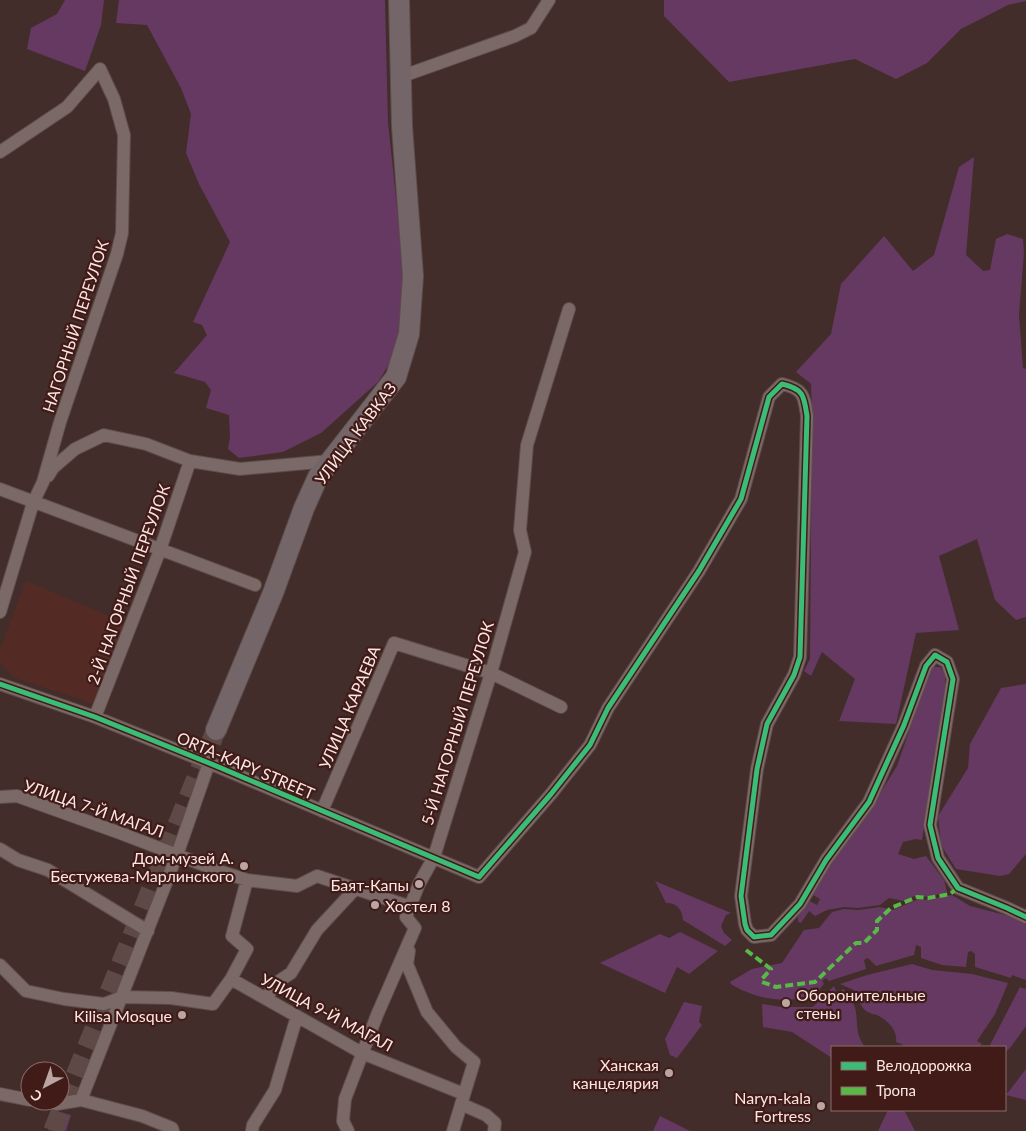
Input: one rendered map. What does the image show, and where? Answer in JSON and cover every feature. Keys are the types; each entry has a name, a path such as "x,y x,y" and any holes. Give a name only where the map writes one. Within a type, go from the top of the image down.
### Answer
{"highway":[{"name":"УЛИЦА КАВКАЗ","path":"216,730 273,593 304,508 318,478 396,377 409,334 413,276 402,126 399,0"}],"street":[{"path":"400,77 515,36 531,28 549,0"},
{"name":"НАГОРНЫЙ ПЕРЕУЛОК","path":"0,152 67,107 100,69 114,99 124,135 122,233 117,254 60,422 44,482 33,503 0,612"},
{"name":"5-Й НАГОРНЫЙ ПЕРЕУЛОК","path":"411,941 415,928 406,916 419,884 434,857 525,552 520,530 527,444 569,309"},
{"name":"ORTA-KAPY STREET","path":"0,684 95,717 479,877 551,794 590,745 608,708 699,572 740,499 769,398 782,384 794,386 804,396 807,416 800,657 794,675 767,724 757,769 741,896 745,924 754,936 771,935 800,904 826,860 869,802 904,725 926,666 935,655 947,662 953,678 930,825 938,858 958,888 1026,918"},
{"path":"44,482 53,468 75,449 104,435 146,444 190,461 240,469 330,461"},
{"name":"2-Й НАГОРНЫЙ ПЕРЕУЛОК","path":"95,717 160,550 190,461"},
{"path":"0,489 255,585"},
{"name":"УЛИЦА КАРАЕВА","path":"322,810 394,643 490,673"},
{"path":"490,673 560,707"},
{"path":"81,1100 177,855 208,763"},
{"name":"УЛИЦА 7-Й МАГАЛ","path":"0,797 17,796 247,880 297,886 317,876 411,907"},
{"path":"0,849 18,860 48,870 148,931"},
{"path":"0,965 26,991 64,999 104,1004 122,998 171,998 213,1004 231,980 247,949 232,936 247,880"},
{"path":"266,999 276,984 292,972 317,930 356,888"},
{"path":"348,1131 343,1121 344,1099 377,1016 411,941"},
{"path":"411,941 407,964 427,1012 456,1047 474,1062 453,1131"},
{"name":"УЛИЦА 9-Й МАГАЛ","path":"231,980 362,1053 463,1099 486,1115 495,1124 494,1131"},
{"path":"252,1131 253,1125 275,1090 297,1016"},
{"path":"0,1094 20,1098"},
{"path":"70,1102 81,1100 142,1116 173,1129"}],"shaded area":[{"path":"65,0 104,0 101,25 85,71 27,49 31,28 57,14"},
{"path":"119,0 385,0 388,122 403,265 402,322 394,356 378,382 321,433 283,452 239,458 228,449 230,437 229,415 206,408 211,390 205,382 174,373 207,335 202,325 193,322 230,242 199,184 186,153 191,114 181,88 147,25 116,23"},
{"path":"664,0 1026,1 1008,5 961,29 927,63 896,79 855,59 729,82 664,16"},
{"path":"974,157 966,255 983,271 990,270 996,239 1007,234 1023,239 1024,253 1019,315 1023,368 1026,369 1026,617 1016,620 995,600 977,539 939,556 959,630 916,633 896,724 839,721 855,679 822,652 811,676 804,671 810,659 812,412 811,384 796,372 831,334 841,284 884,236 913,271 934,255 959,167"},
{"path":"26,581 128,624 94,704 15,678 0,663 0,649"},
{"path":"934,667 940,667 945,674 945,692 922,840 916,839 903,842 898,854 914,859 926,856 944,880 947,892 927,897 917,895 903,901 889,898 880,905 858,908 844,907 827,910 815,916 809,911 801,923 798,922 798,917 808,900 817,905 820,899 811,894 823,874 873,805 897,766 930,671"},
{"path":"1026,684 1026,854 1009,874 1000,876 956,869 941,845 938,816 968,768 970,744 1001,688"},
{"path":"655,881 731,913 726,915 721,926 724,933 732,940 725,946 683,920 678,907 666,903"},
{"path":"952,895 970,906 1009,916 1026,924 1026,980 1012,975 1011,978 975,967 975,954 971,951 968,952 966,967 942,965 921,958 921,947 916,945 914,955 876,966 868,958 864,960 866,969 829,981 826,978 822,981 824,984 812,998 771,999 743,990 732,985 730,982 752,969 782,963 804,930 819,928 832,912 844,909 859,910 880,907 893,910 919,899 927,900"},
{"path":"680,932 718,951 689,974 677,967 665,993 600,963 660,934 669,938"},
{"path":"912,964 932,970 972,974 1008,983 995,1014 977,1041 982,1044 980,1046 904,1046 896,1042 894,1030 888,1023 877,1015 866,1011 860,1004 854,990 840,984"},
{"path":"834,986 837,994 843,989 854,1004 858,1032 864,1046 831,1046 831,1057 792,1032 763,1027 762,1004 782,1007 813,1007"},
{"path":"1020,987 1025,989 1026,987 1026,1026 1006,1051 1006,1046 990,1046"},
{"path":"684,1002 702,1006 699,1022 702,1025 677,1058 670,1055 665,1039"},
{"path":"1026,1069 1026,1100 1006,1095"},
{"path":"54,1111 71,1115 66,1131 48,1130"},
{"path":"888,1111 905,1111 915,1131 878,1131"},
{"path":"660,1116 690,1131 653,1131"}],"tunnel":[{"path":"53,1131 216,730"}],"marked path":[{"path":"746,950 771,969 762,979 762,982 776,987 815,982 856,943 864,943 877,930 877,921 891,908 917,897 928,898 950,894 958,888"}],"cycle path":[{"path":"0,684 95,717 479,877 551,794 590,745 608,708 699,571 741,499 769,397 782,384 795,388 802,394 807,416 800,657 794,675 767,724 757,769 741,896 747,930 754,937 771,935 800,904 826,860 869,802 904,725 926,666 935,655 947,662 953,679 930,825 938,858 958,888 1026,917"}],"place":[{"name":"Дом-музей А. Бестужева-Марлинского","path":"244,866"},
{"name":"Баят-Капы","path":"419,884"},
{"name":"Хостел 8","path":"375,905"},
{"name":"Оборонительные стены","path":"786,1003"},
{"name":"Kilisa Mosque","path":"182,1015"},
{"name":"Ханская канцелярия","path":"669,1073"},
{"name":"Naryn-kala Fortress","path":"821,1106"}]}
